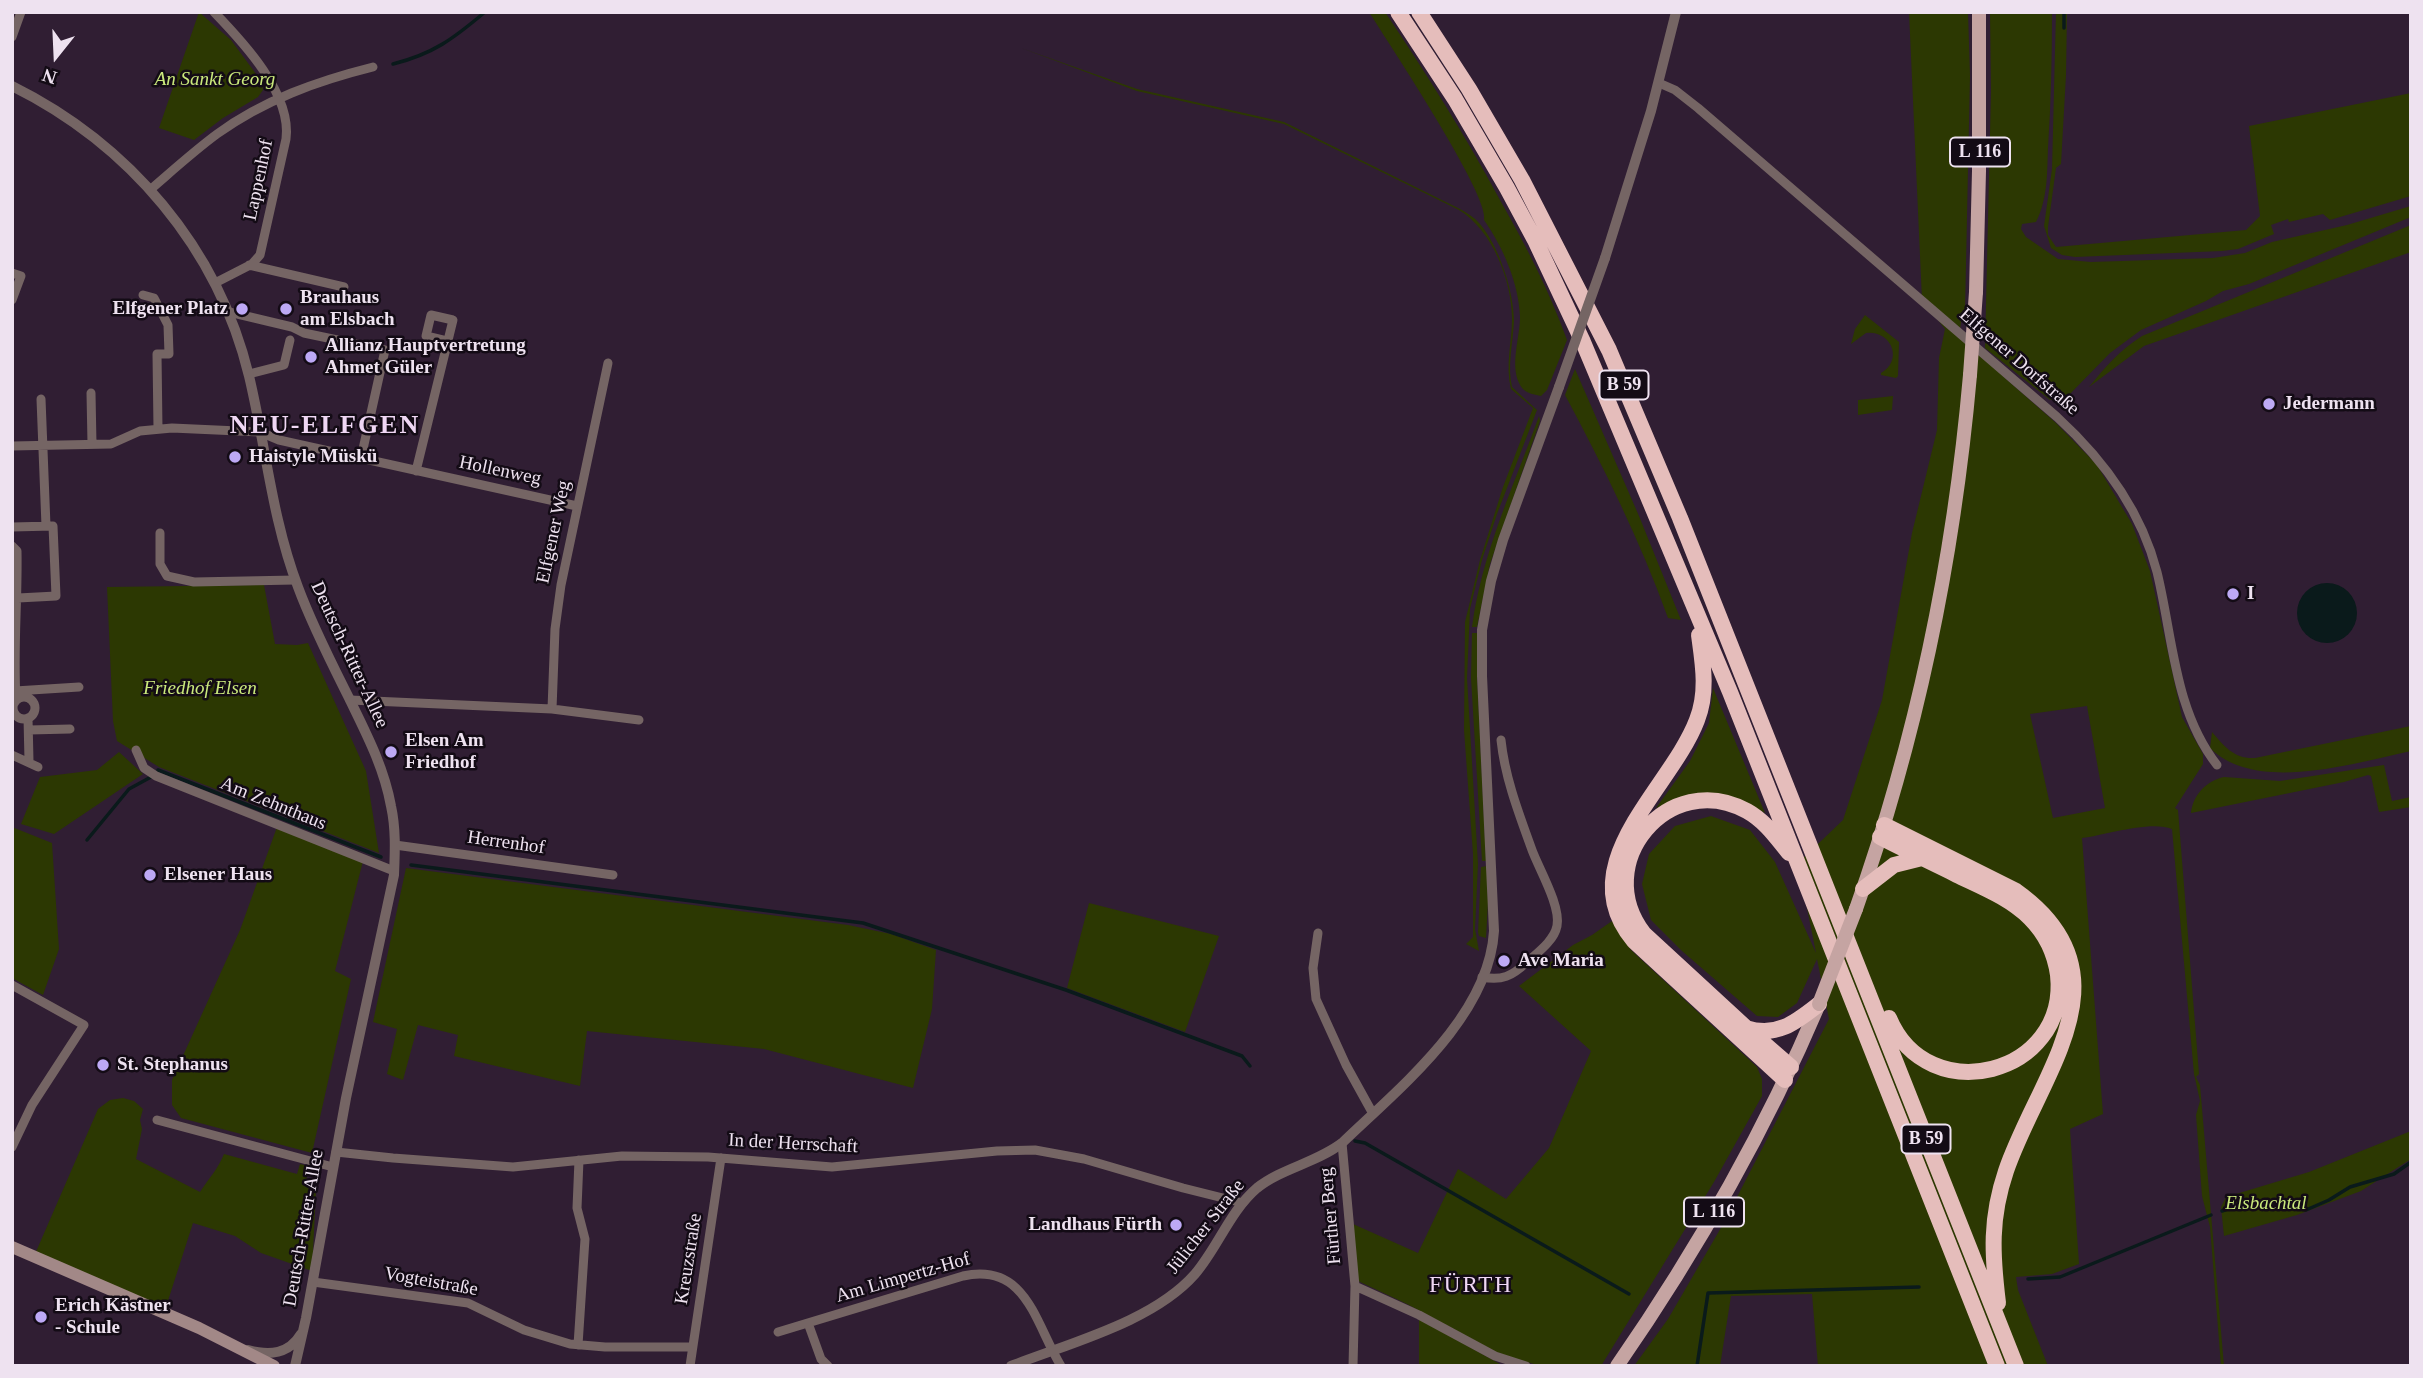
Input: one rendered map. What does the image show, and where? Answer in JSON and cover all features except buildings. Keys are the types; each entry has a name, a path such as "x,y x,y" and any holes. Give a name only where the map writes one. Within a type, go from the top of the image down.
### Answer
{"highway":[{"name":"B 59","path":"1398,12 1475,133 1549,268 1612,408 1730,692 1997,1366"},
{"name":"B 59","path":"1419,12 1522,180 1609,350 1680,518 2016,1366"},
{"path":"1697,615 1704,685 1698,718 1680,757 1625,836 1615,865 1614,897 1622,923 1634,941 1788,1073"},
{"path":"1788,1073 1745,1027 1639,928 1626,892 1625,877 1628,862 1640,837 1661,814 1690,802 1711,800 1735,805 1756,817 1797,863"},
{"path":"1853,952 1872,978 1898,1036 1915,1054 1937,1067 1969,1073 1990,1070 2017,1059 2039,1040 2052,1018 2058,982 2053,953 2031,918 2012,903 1922,858 1882,831"},
{"path":"1882,831 2016,891 2026,898 2051,921 2062,941 2070,965 2073,994 2067,1033 2012,1153 1995,1208 1992,1254 2000,1326"},
{"path":"1863,889 1894,864 1922,858"},
{"path":"1745,1027 1759,1031 1782,1029 1819,1003"}],"main road":[{"name":"L 116","path":"1617,1366 1710,1220 1788,1073 1856,909 1882,831 1912,723 1940,593 1959,475 1970,375 1976,292 1980,133 1979,12"},
{"path":"12,1247 243,1349 274,1366"}],"street":[{"path":"12,37 21,12"},
{"path":"214,12 250,53 279,99"},
{"name":"Jülicher Straße","path":"1011,1366 1137,1317 1169,1298 1201,1265 1243,1203 1262,1185 1324,1156 1342,1143 1450,1034 1469,1006 1493,945 1482,676 1484,616 1491,581 1503,540 1605,258 1659,83 1676,12"},
{"path":"151,189 218,134 244,117 313,84 373,67"},
{"name":"Elfgener Dorfstraße","path":"1659,83 1675,90 1698,108 2049,410 2099,458 2127,500 2144,534 2156,571 2186,708 2201,742 2217,765"},
{"name":"Deutsch-Ritter-Allee","path":"12,86 82,128 151,189 191,242 215,283 229,312 249,374 275,514 295,580 382,771 392,810 396,845 394,871 335,1152 313,1282 295,1366"},
{"name":"Lappenhof","path":"249,265 259,257 262,247 286,139 286,117 279,99"},
{"path":"215,283 249,265 344,287"},
{"path":"12,273 20,276 12,300"},
{"path":"143,295 154,298 168,326 169,354 157,354 158,429"},
{"path":"229,312 292,327 304,333 385,350 361,458"},
{"path":"249,374 284,365 290,340"},
{"path":"415,471 447,341"},
{"name":"Elfgener Weg","path":"552,709 556,617 608,363"},
{"path":"91,393 92,444"},
{"path":"41,399 46,526"},
{"name":"Hollenweg","path":"12,446 114,443 140,431 158,429 260,432 279,440 577,506"},
{"path":"12,527 52,526 56,596 18,598"},
{"path":"160,533 160,564 167,576 194,582 295,580"},
{"path":"12,546 16,551 18,598 14,611 13,705 19,718 32,716 35,708 32,699 24,696 13,705"},
{"path":"13,705 79,687"},
{"path":"350,700 552,709 639,720"},
{"path":"28,718 29,761"},
{"path":"29,730 69,729"},
{"path":"1483,975 1500,979 1512,975 1551,939 1558,923 1554,905 1507,776 1501,740"},
{"name":"Am Zehnthaus","path":"136,750 142,765 156,776 394,871"},
{"path":"12,755 38,767"},
{"name":"Herrenhof","path":"396,845 612,875"},
{"path":"1318,933 1312,968 1315,999 1372,1112"},
{"path":"12,985 84,1025 33,1105 12,1147"},
{"path":"157,1120 333,1167"},
{"name":"Fürther Berg","path":"1342,1143 1355,1286 1353,1366"},
{"name":"In der Herrschaft","path":"335,1152 513,1167 622,1156 721,1158 839,1167 997,1151 1035,1150 1084,1159 1243,1203"},
{"name":"Kreuzstraße","path":"690,1366 721,1158"},
{"path":"579,1160 577,1208 585,1239 579,1345"},
{"name":"Am Limpertz-Hof","path":"778,1332 963,1276 986,1274 1007,1281 1026,1296 1051,1350"},
{"name":"Vogteistraße","path":"313,1282 472,1304 529,1332 579,1345 692,1347"},
{"name":"Fürther Berg","path":"1355,1286 1426,1319 1495,1356 1526,1366"},
{"path":"808,1323 821,1359 828,1366"},
{"name":"Deutsch-Ritter-Allee","path":"243,1349 265,1353 283,1351 294,1344 304,1328"},
{"path":"1051,1350 1061,1366"}],"green space":[{"name":"An Sankt Georg","path":"199,12 231,40 262,82 263,90 258,97 194,140 159,128"},
{"path":"1369,12 1385,12 1415,58 1487,176 1545,286 1567,340 1547,390 1541,396 1523,389 1516,376 1515,359 1520,317 1517,292 1498,242 1484,220 1482,206 1472,182 1436,118"},
{"path":"1909,12 1968,12 1970,76 1965,310 1960,329 2006,379 2056,423 2097,465 2132,524 2150,571 2182,717 2203,754 2203,764 2175,808 2178,810 2199,1074 2196,1077 2200,1085 2224,1366 2221,1366 2210,1227 2202,1196 2196,1115 2200,1101 2194,1074 2172,829 2152,826 2082,838 2103,1114 2070,1129 2079,1264 2052,1274 2016,1277 2018,1290 2048,1366 1818,1366 1812,1294 1731,1296 1720,1366 1634,1366 1668,1319 1722,1226 1829,1019 1817,959 1797,1003 1778,1017 1757,1016 1682,951 1651,920 1642,884 1649,854 1675,826 1711,816 1750,830 1775,862 1816,953 1798,863 1843,820 1882,700 1912,533 1937,430 1939,358 1945,329 1922,300","holes":["2087,706 2105,808 2053,818 2030,714"]},
{"path":"1990,12 2052,12 2051,97 2045,195 2036,222 2022,224 2021,229 2026,237 2058,259 2091,262 2213,258 2245,253 2272,242 2347,225 2411,206 2411,217 2249,284 2223,291 2141,330 2110,353 2066,398 2050,400 1985,348 1991,91"},
{"path":"2056,12 2067,12 2061,164 2056,168 2048,227 2048,235 2056,247 2246,230 2260,216 2249,126 2411,93 2411,196 2330,220 2323,214 2289,222 2288,219 2271,225 2274,234 2238,249 2075,257 2062,255 2051,248 2044,226 2052,169"},
{"path":"1021,48 1137,89 1284,122 1464,211 1480,224 1493,244 1504,270 1513,309 1510,363 1512,387 1537,410 1497,514 1470,609 1467,678 1478,864 1475,929 1479,951 1466,944 1473,937 1473,854 1464,730 1465,622 1480,560 1503,487 1533,408 1511,389 1509,354 1511,304 1498,257 1481,230 1459,210 1284,124 1137,91"},
{"path":"2411,225 2411,252 2144,346 2089,387 2113,359 2142,336"},
{"path":"1865,315 1899,342 1896,378 1881,375 1892,361 1893,354 1892,347 1882,336 1866,333 1851,344 1855,329"},
{"path":"1575,369 1681,620 1668,618 1621,505 1565,395"},
{"path":"1893,396 1892,410 1858,415 1858,400"},
{"path":"1539,416 1540,421 1490,564 1477,627 1472,627 1491,546"},
{"name":"Friedhof Elsen","path":"264,585 275,644 308,643 366,771 379,853 159,767 117,741 113,721 107,587"},
{"path":"1472,633 1478,633 1477,676 1486,861 1482,861 1471,678"},
{"path":"1713,688 1765,813 1735,799 1711,794 1656,808 1690,761 1709,723"},
{"path":"2411,726 2411,751 2306,771 2253,770 2230,762 2210,748 2212,732 2236,754 2255,758"},
{"path":"119,752 143,774 54,834 21,824 40,777 97,770"},
{"path":"2384,765 2392,801 2411,797 2411,807 2379,812 2371,776 2368,775 2191,813 2194,800 2202,790 2224,777 2280,781"},
{"path":"12,827 52,843 59,949 43,995 12,978"},
{"path":"277,827 363,861 335,971 351,979 312,1153 181,1118 172,1105 172,1080 240,930"},
{"path":"1487,866 1486,938 1479,936 1478,932 1481,867"},
{"path":"406,868 848,925 891,934 936,950 932,1009 913,1088 764,1049 587,1031 580,1086 454,1056 458,1035 418,1025 403,1080 387,1074 397,1029 373,1022"},
{"path":"1089,903 1219,936 1185,1032 1067,988"},
{"path":"1612,921 1631,950 1757,1067 1762,1079 1762,1096 1714,1182 1601,1366 1541,1366 1496,1352 1358,1281 1353,1224 1418,1253 1458,1169 1506,1199 1549,1148 1591,1051 1519,986 1573,945"},
{"path":"123,1098 134,1101 143,1109 136,1159 200,1192 224,1154 297,1174 300,1164 308,1166 306,1185 316,1191 312,1271 261,1253 235,1236 193,1223 165,1310 35,1254 98,1109 110,1100"},
{"name":"Elsbachtal","path":"2411,1131 2411,1159 2361,1191 2297,1215 2224,1236 2221,1207 2226,1197 2309,1172"},
{"path":"1419,1319 1500,1364 1507,1366 1419,1366"}],"shaded area":[{"path":"2327,583 2344,588 2352,596 2357,613 2352,630 2344,638 2327,643 2310,638 2302,630 2297,613 2302,596 2310,588"}],"waterway":[{"path":"393,64 442,44 485,12"},
{"path":"2064,12 2064,28"},
{"path":"158,770 381,857"},
{"path":"87,840 129,789 151,777"},
{"path":"411,865 863,923 1066,990 1242,1056 1250,1066"},
{"path":"1355,1141 1365,1143 1629,1294"},
{"path":"2222,1211 2252,1200 2306,1210 2350,1187 2394,1174 2411,1162"},
{"path":"2028,1279 2060,1277 2211,1215"},
{"path":"1697,1366 1708,1293 1919,1287"}],"place":[{"name":"Elfgener Platz","path":"242,309"},
{"name":"Brauhaus am Elsbach","path":"286,309"},
{"name":"Allianz Hauptvertretung Ahmet Güler","path":"311,357"},
{"name":"Jedermann","path":"2269,404"},
{"name":"Haistyle Müskü","path":"235,457"},
{"name":"I","path":"2233,594"},
{"name":"Elsen Am Friedhof","path":"391,752"},
{"name":"Elsener Haus","path":"150,875"},
{"name":"Ave Maria","path":"1504,961"},
{"name":"St. Stephanus","path":"103,1065"},
{"name":"Landhaus Fürth","path":"1176,1225"},
{"name":"Erich Kästner - Schule","path":"41,1317"}],"district":[{"name":"NEU-ELFGEN","path":"325,426"},
{"name":"FÜRTH","path":"1471,1286"}]}
